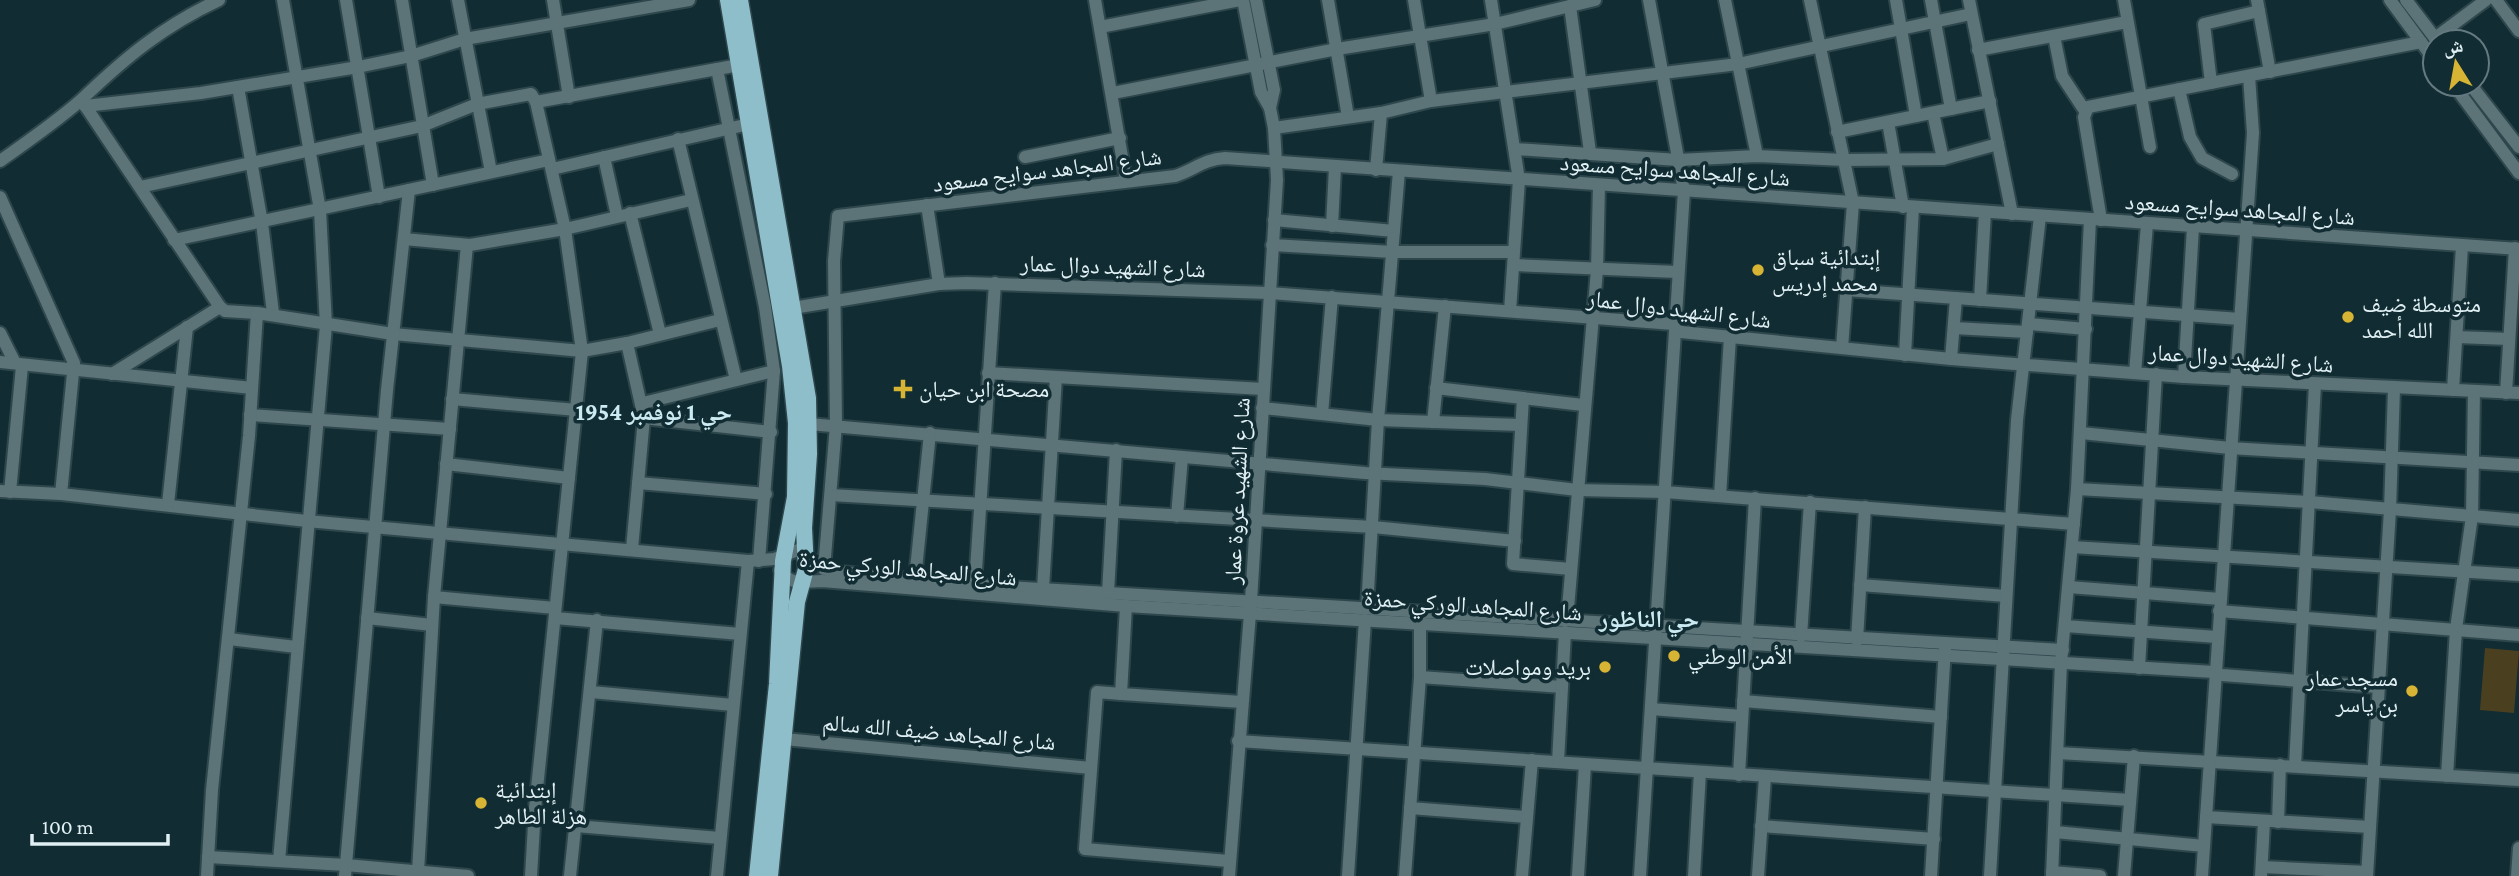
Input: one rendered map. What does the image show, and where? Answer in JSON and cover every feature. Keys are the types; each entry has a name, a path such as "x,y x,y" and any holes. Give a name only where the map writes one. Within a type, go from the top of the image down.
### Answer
{"main road":[{"path":"728,0 790,366 796,423 794,517 765,559 784,576 777,684 757,876"},
{"path":"740,0 793,308 810,424 803,582 798,597 770,876"}],"street":[{"path":"0,161 83,103 137,48 219,0"},
{"path":"279,861 326,326 320,210 283,0"},
{"path":"346,0 379,197"},
{"path":"402,0 433,185"},
{"path":"458,0 491,172"},
{"path":"553,0 569,97"},
{"path":"83,103 238,87 358,68 411,56 465,38 689,0"},
{"path":"1095,0 1126,180"},
{"path":"1100,27 1173,6 1242,0"},
{"name":"شارع الشهيد عروة عمار","path":"1228,876 1257,521 1277,163 1270,108 1274,90 1262,64 1242,0"},
{"name":"شارع الشهيد عروة عمار","path":"1256,0 1262,64"},
{"path":"1328,0 1348,117"},
{"path":"1414,0 1431,101"},
{"path":"1491,0 1508,94 1519,180 1510,311"},
{"path":"1112,93 1420,34 1495,24 1595,0"},
{"path":"1640,876 1673,324 1684,191 1649,0"},
{"path":"1725,0 1757,156"},
{"path":"1810,0 1853,203 1842,348"},
{"path":"1896,0 1916,116"},
{"path":"1931,0 1951,109"},
{"path":"1969,0 2012,214"},
{"path":"2123,0 2150,147"},
{"path":"2085,111 2093,105 2421,42 2390,0"},
{"path":"2406,0 2427,28"},
{"path":"2451,28 2486,0"},
{"path":"2496,0 2519,31"},
{"path":"1570,6 1583,85 1590,152"},
{"path":"2211,83 2204,24 2258,6 2270,72"},
{"path":"1274,128 1381,113 1431,101 1583,85 1661,72 1738,64 1971,14"},
{"path":"1978,50 2127,22"},
{"path":"2054,36 2062,76 2085,111 2096,220 2087,305 2081,433 2062,657 2052,874 2100,876"},
{"path":"536,102 739,65"},
{"path":"717,69 765,307 774,371 766,494 765,559 740,634 717,876"},
{"path":"2202,876 2253,133 2249,76"},
{"path":"238,87 262,223 273,313"},
{"path":"2179,89 2190,137 2202,158 2232,174"},
{"path":"140,187 307,148 422,126 477,104 525,93 531,94 536,102 565,229 582,351 535,808 531,876"},
{"path":"2463,98 2519,173"},
{"path":"2482,98 2516,139"},
{"path":"1837,132 1990,101"},
{"path":"83,103 225,311 273,313 326,326 393,334 582,351 720,320"},
{"path":"1376,170 1381,113"},
{"path":"1933,113 1943,159"},
{"path":"1888,122 1908,207 1905,355"},
{"path":"174,240 491,172 604,157 749,124"},
{"path":"1025,157 1120,138"},
{"path":"678,139 736,380"},
{"path":"1515,149 1678,160 1757,156 1845,160 1943,159 1998,144"},
{"path":"604,157 660,334"},
{"name":"شارع المجاهد سوايح مسعود","path":"835,301 838,216 1175,176 1209,159 2518,248"},
{"path":"1332,226 1335,167"},
{"path":"1348,876 1377,472 1378,419 1399,171"},
{"path":"1558,762 1583,405 1597,271 1599,186"},
{"path":"346,870 393,334 409,190"},
{"path":"0,197 72,354 74,370 61,494"},
{"path":"404,239 467,245 565,229 691,200"},
{"path":"928,205 939,285"},
{"path":"1980,300 1985,212"},
{"path":"1990,876 2011,517 2040,216"},
{"path":"1274,220 1394,231"},
{"path":"2135,373 2147,224"},
{"path":"2184,377 2193,227"},
{"path":"418,872 434,597 467,245"},
{"path":"1272,245 1514,258 1597,271 1677,272"},
{"path":"2453,390 2462,246"},
{"path":"2512,393 2509,339 2514,320 2518,248"},
{"path":"975,585 995,283"},
{"name":"شارع الشهيد دوال عمار","path":"793,308 939,285 995,283 1269,293 1673,324 1681,332 2024,365 2235,380 2512,393"},
{"path":"1847,290 2240,318"},
{"path":"1322,414 1332,297"},
{"path":"1951,359 1956,298"},
{"path":"824,569 835,425 835,301"},
{"path":"1433,422 1445,306"},
{"path":"112,374 220,307"},
{"path":"207,876 212,790 241,512 257,313"},
{"path":"169,504 187,327"},
{"path":"1954,328 2086,329"},
{"path":"0,333 18,364 5,491"},
{"path":"1720,496 1730,337"},
{"path":"2457,337 2509,339"},
{"path":"627,343 643,403 644,418 632,549"},
{"path":"0,362 252,387"},
{"path":"643,403 774,371"},
{"path":"988,373 1263,389"},
{"path":"2139,668 2148,551 2156,374"},
{"path":"1043,589 1056,377"},
{"path":"2295,766 2315,384"},
{"path":"1436,388 1583,405"},
{"path":"2264,821 2262,872 2367,874 2390,510 2394,389"},
{"path":"2447,776 2456,629 2472,516 2474,391"},
{"path":"1523,398 1513,564 1571,569"},
{"path":"452,399 577,411"},
{"path":"1262,408 1378,419 1520,425"},
{"path":"250,415 386,422 450,429"},
{"path":"644,418 771,432"},
{"path":"810,424 1053,443 1259,464 1485,479 1577,490 1755,498 2074,524"},
{"path":"915,579 930,433"},
{"path":"2081,433 2230,448 2519,465"},
{"path":"1108,593 1116,450"},
{"path":"1177,516 1182,457"},
{"path":"446,464 569,478"},
{"path":"638,483 766,494"},
{"path":"2077,489 2310,502 2519,520"},
{"name":"شارع المجاهد الوركي حمزة","path":"5,491 169,504 307,521 765,559 794,550 804,552 824,569 975,585 1108,593 1251,607 2062,657 2139,668 2378,687"},
{"path":"831,495 1373,527 1515,541"},
{"path":"1739,775 1755,498"},
{"path":"1801,636 1810,502"},
{"path":"1857,640 1866,507"},
{"path":"2072,547 2519,575"},
{"name":"شارع المجاهد الوركي حمزة","path":"784,576 793,582 1126,606 1251,607"},
{"path":"1860,585 2006,596"},
{"path":"2068,587 2144,593 2303,618 2519,635"},
{"path":"434,597 597,620 740,634"},
{"path":"1121,694 1126,606"},
{"name":"شارع المجاهد الوركي حمزة","path":"1366,614 1420,623 1566,626"},
{"path":"367,618 432,625"},
{"path":"570,876 597,620"},
{"path":"1405,876 1420,677 1420,623"},
{"path":"2065,626 2217,637"},
{"name":"شارع المجاهد الوركي حمزة","path":"1747,637 1801,636 1945,650"},
{"path":"229,639 296,647"},
{"path":"1931,876 1945,650"},
{"path":"1420,677 1562,687"},
{"path":"591,692 733,705"},
{"path":"1230,861 1084,849 1097,692 1241,702"},
{"path":"1743,701 1941,717"},
{"path":"1651,709 1742,716"},
{"name":"شارع المجاهد ضيف الله سالم","path":"784,739 1091,768"},
{"path":"1238,741 2130,800"},
{"path":"2058,752 2519,780"},
{"path":"2124,876 2134,756"},
{"path":"1522,876 1532,760"},
{"path":"1578,876 1585,765"},
{"path":"2278,821 2280,765"},
{"path":"1694,876 1700,772"},
{"path":"1758,876 1765,777"},
{"path":"1410,808 1527,817"},
{"path":"2206,817 2370,828"},
{"path":"576,826 720,838"},
{"path":"1761,826 1934,839"},
{"path":"2055,832 2204,846"},
{"path":"2516,876 2519,848"},
{"path":"208,857 279,861 346,870 468,876"}],"shaded area":[{"path":"2485,648 2519,651 2514,713 2480,710"}],"place":[{"name":"إبتدائية سباق محمد إدريس","path":"1758,270"},
{"name":"متوسطة ضيف الله أحمد","path":"2348,317"},
{"name":"مصحة ابن حيان","path":"903,389"},
{"name":"الأمن الوطني","path":"1674,656"},
{"name":"بريد ومواصلات","path":"1605,667"},
{"name":"مسجد عمار بن ياسر","path":"2412,691"},
{"name":"إبتدائية هزلة الطاهر","path":"481,803"}],"district":[{"name":"حي 1 نوفمبر 1954","path":"654,412"},
{"name":"حي الناظور","path":"1649,619"}]}
